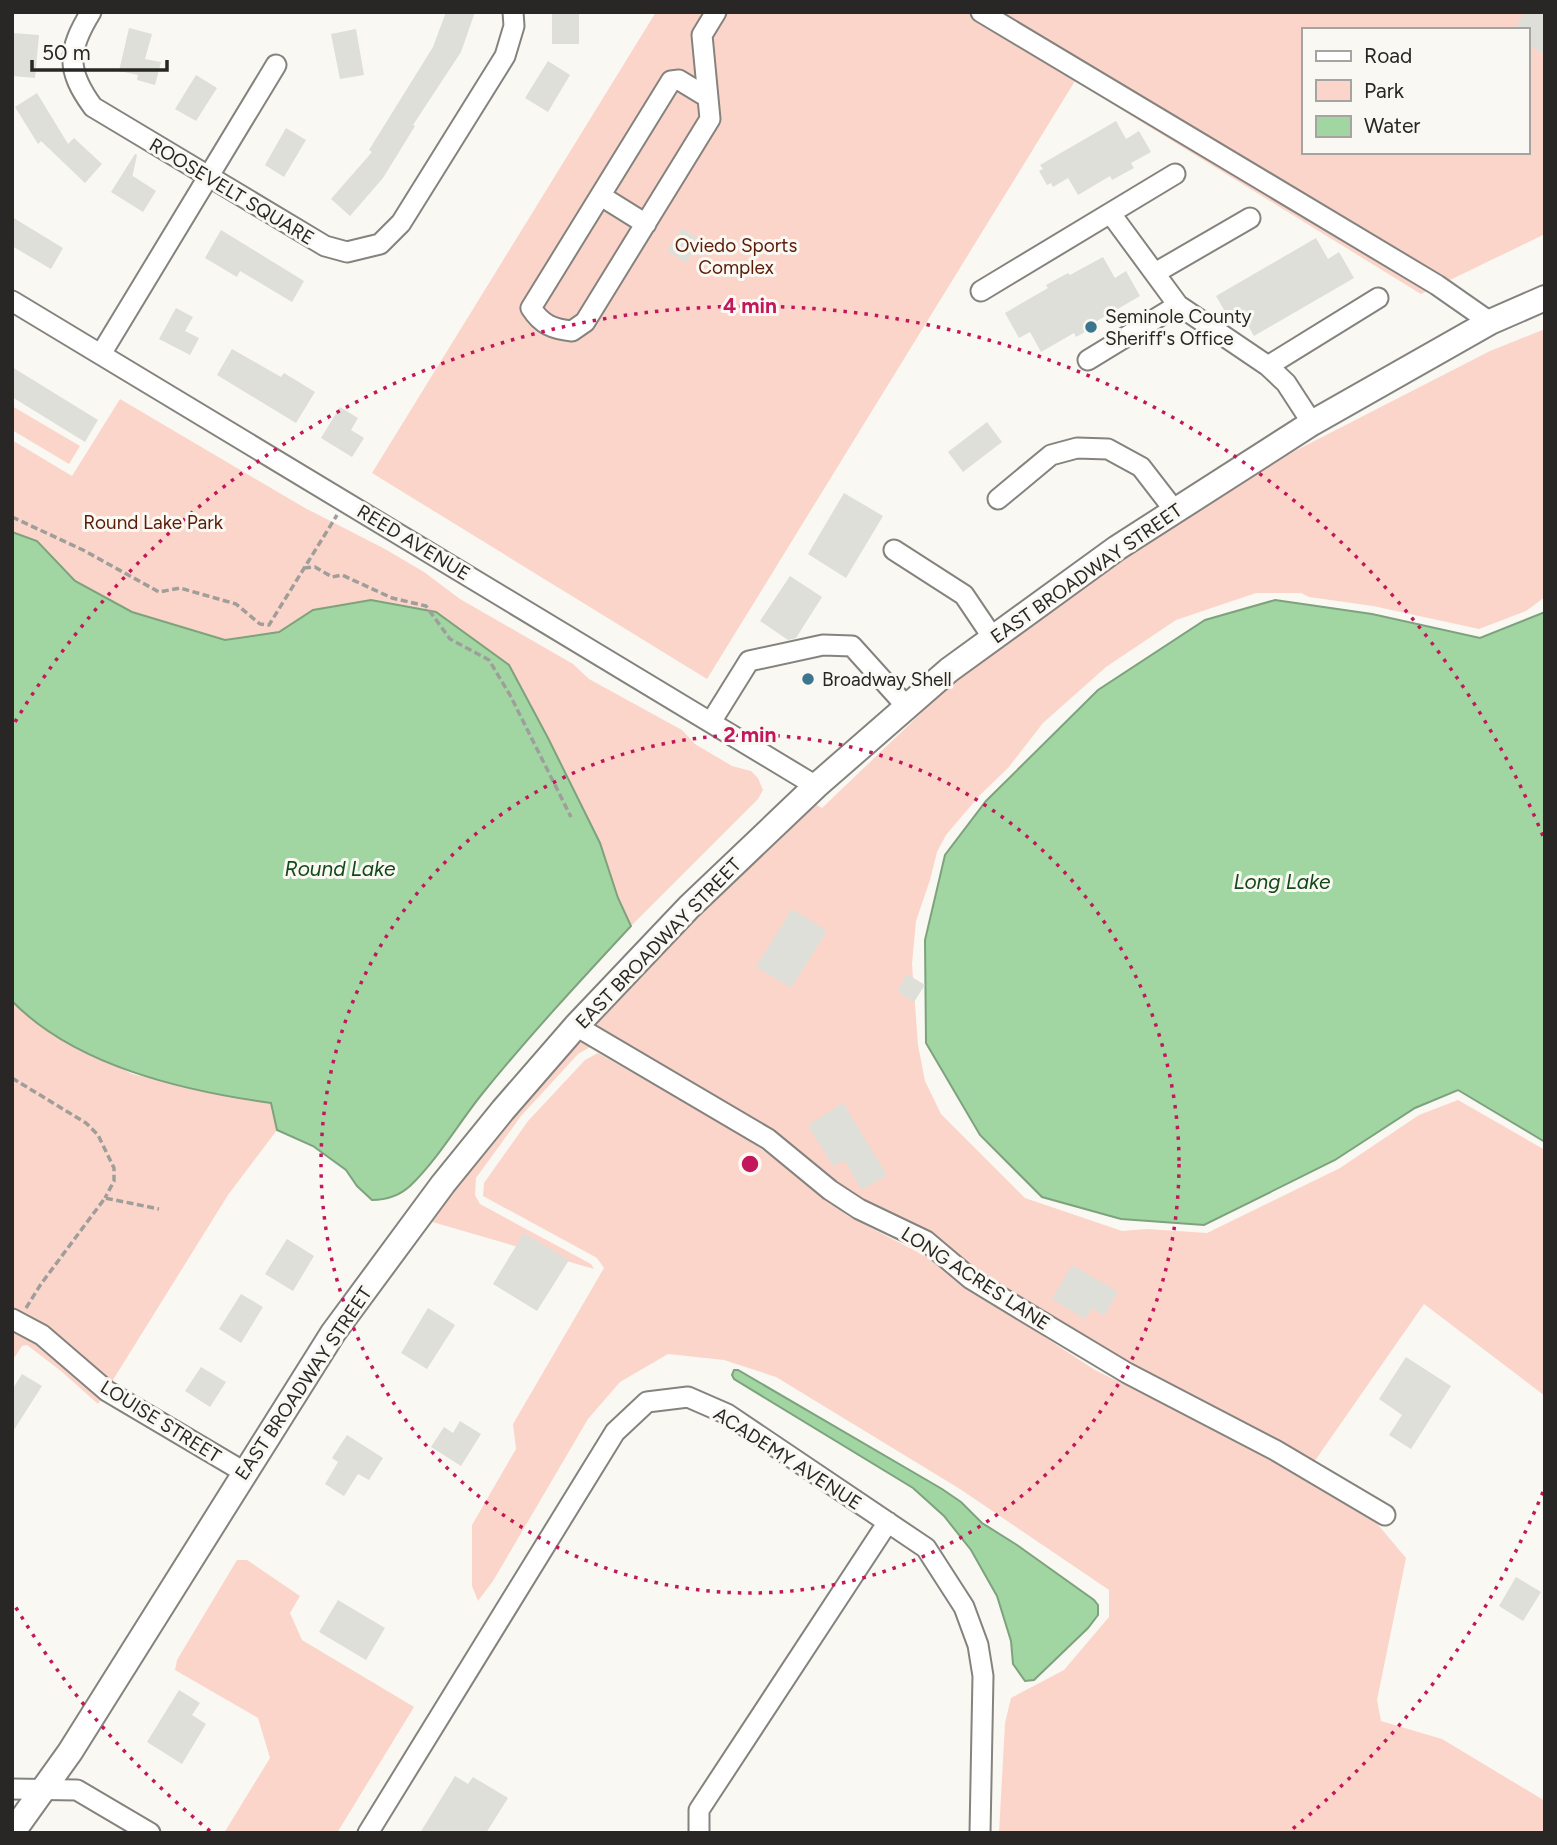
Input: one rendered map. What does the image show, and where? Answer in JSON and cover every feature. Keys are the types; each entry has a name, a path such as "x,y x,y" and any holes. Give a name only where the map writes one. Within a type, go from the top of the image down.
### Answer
{"main road":[{"name":"EAST BROADWAY STREET","path":"12,1833 70,1752 333,1333 419,1216 502,1110 576,1026 689,907 816,786 949,670 1116,548 1312,423 1490,322 1545,298"}],"street":[{"name":"ROOSEVELT SQUARE","path":"91,12 80,30 72,58 77,86 93,107 325,246 347,252 380,244 401,223 505,56 514,26 513,12"},
{"path":"707,97 679,80 671,81 531,308 538,318 552,328 572,331 585,322 710,119 702,35 716,12"},
{"path":"981,12 1437,285 1490,322"},
{"path":"101,354 276,65"},
{"path":"981,291 1175,174"},
{"path":"601,196 646,224"},
{"path":"1111,214 1178,305 1268,366 1286,383 1312,423"},
{"path":"1155,273 1250,218"},
{"path":"1268,366 1378,298"},
{"name":"REED AVENUE","path":"12,301 816,786"},
{"path":"1088,360 1178,305"},
{"path":"998,499 1051,455 1077,448 1108,449 1141,467 1175,511"},
{"path":"894,550 964,595 993,638"},
{"path":"711,722 749,661 824,645 852,646 907,707"},
{"name":"LONG ACRES LANE","path":"576,1026 768,1139 830,1190 859,1209 926,1241 971,1279 1017,1307 1127,1373 1275,1450 1385,1515"},
{"name":"LOUISE STREET","path":"15,1320 43,1335 107,1391 244,1472"},
{"name":"ACADEMY AVENUE","path":"368,1833 615,1432 646,1402 688,1397 727,1414 926,1548 964,1607 978,1645 983,1676 980,1833"},
{"path":"699,1833 699,1810 888,1522"},
{"path":"12,1789 77,1790 150,1833"}],"path":[{"path":"12,517 83,550 159,592 180,588 236,604 260,624 268,625 346,501"},
{"path":"304,568 314,567 332,577 342,575 392,598 426,606 450,639 489,660 510,695 571,817"},
{"path":"12,1079 86,1123 98,1135 114,1168 114,1181 105,1198 15,1320"},
{"path":"105,1198 159,1209"}],"green space":[{"name":"Oviedo Sports Complex","path":"656,12 1545,12 1545,234 1421,294 1075,81 707,679 372,473"},
{"path":"1545,329 1545,597 1526,611 1479,629 1373,606 1309,597 1301,593 1256,593 1176,620 1106,667 1043,723 1008,768 980,795 946,835 937,852 916,921 912,964 918,1045 925,1081 941,1114 1025,1198 1122,1231 1147,1229 1207,1233 1340,1168 1419,1115 1458,1100 1545,1150 1545,1396 1424,1304 1314,1462 1131,1364 1022,1299 977,1271 930,1233 863,1201 592,1024 697,914 813,803 822,808 962,674 1123,556 1260,469 1490,351"},
{"name":"Round Lake Park","path":"120,399 305,508 385,549 424,572 460,599 573,664 589,679 682,730 695,744 732,766 751,771 758,778 763,790 758,799 631,926 618,898 600,843 509,665 436,612 371,600 313,610 279,632 225,640 132,612 75,581 37,541 12,532 12,440 72,476"},
{"path":"12,406 80,446 69,464 12,430"},
{"path":"12,1001 27,1016 132,1074 271,1103 277,1130 228,1195 98,1404 27,1345 22,1346 12,1361"},
{"path":"579,1038 592,1046 578,1054 521,1116 476,1178 475,1195 480,1204 591,1264 594,1269 429,1221 451,1190"},
{"path":"598,1053 742,1135 848,1216 935,1261 982,1296 1095,1370 1202,1423 1369,1514 1406,1558 1377,1700 1381,1721 1442,1739 1545,1801 1545,1833 999,1833 1005,1723 1011,1698 1064,1670 1109,1617 1109,1590 960,1489 776,1377 724,1360 668,1354 620,1382 588,1419 493,1581 478,1601 472,1586 472,1525 516,1449 513,1424 604,1268 597,1258 483,1196 484,1183 528,1121 585,1060"},
{"path":"237,1560 247,1560 300,1596 290,1613 302,1640 414,1707 337,1833 224,1833 270,1758 258,1718 175,1670 177,1660"}],"water":[{"name":"Round Lake","path":"12,532 37,541 75,581 132,612 225,640 279,632 313,610 371,600 436,612 509,665 600,843 618,898 631,926 518,1051 430,1164 401,1192 372,1200 357,1186 346,1170 313,1146 277,1130 271,1103 167,1083 132,1072 67,1043 38,1024 12,1001"},
{"name":"Long Lake","path":"1275,600 1372,614 1480,638 1545,612 1545,1142 1458,1090 1415,1108 1335,1160 1204,1225 1121,1219 1042,1197 980,1135 926,1043 925,940 945,855 986,801 1098,690 1205,620"},
{"path":"734,1370 942,1489 961,1502 982,1523 1094,1600 1098,1605 1098,1615 1034,1680 1025,1681 1013,1664 1011,1641 997,1596 971,1550 944,1516 913,1488 734,1379"}],"building":[{"path":"446,12 475,12 461,52 413,125 415,126 383,178 350,216 331,199 372,152 369,150 433,47"},
{"path":"552,12 579,12 579,44 552,44"},
{"path":"1525,12 1545,12 1545,55 1529,45 1529,28 1515,28"},
{"path":"129,28 152,34 145,59 161,62 155,85 137,80 138,75 119,71"},
{"path":"356,29 364,75 340,79 331,34"},
{"path":"13,33 39,35 35,78 12,76"},
{"path":"548,61 570,75 548,112 525,98"},
{"path":"196,75 217,88 196,121 175,109"},
{"path":"37,93 68,144 74,138 102,164 85,183 41,141 38,144 15,107"},
{"path":"1116,121 1126,139 1139,131 1151,152 1131,163 1134,168 1112,180 1110,176 1078,195 1068,178 1053,187 1051,183 1047,185 1039,171 1043,169 1040,165"},
{"path":"286,128 306,140 284,177 265,165"},
{"path":"135,154 137,155 132,178 133,176 156,191 143,212 111,192"},
{"path":"12,217 63,248 51,269 12,246"},
{"path":"682,228 700,240 686,263 667,251"},
{"path":"221,230 304,281 292,302 240,271 237,277 205,258"},
{"path":"1316,238 1328,259 1339,252 1354,278 1254,336 1242,315 1231,322 1216,296"},
{"path":"1103,257 1115,278 1126,271 1140,296 1097,321 1099,324 1076,337 1074,333 1041,352 1030,332 1019,338 1005,313 1048,288 1046,285"},
{"path":"176,308 193,317 185,331 199,338 190,355 159,339"},
{"path":"232,349 281,377 284,373 315,392 296,423 217,375"},
{"path":"12,367 98,420 85,442 12,397"},
{"path":"340,407 358,418 351,430 364,438 352,457 321,438"},
{"path":"987,422 1002,442 963,472 948,452"},
{"path":"844,493 883,516 846,578 808,554"},
{"path":"790,576 822,597 796,638 788,640 760,621"},
{"path":"792,909 827,931 791,988 756,967"},
{"path":"907,974 925,985 914,1002 897,991"},
{"path":"843,1103 887,1175 862,1190 844,1160 833,1166 808,1125"},
{"path":"524,1233 569,1260 537,1311 493,1284"},
{"path":"287,1239 314,1256 293,1291 265,1274"},
{"path":"1072,1265 1118,1292 1104,1316 1092,1308 1085,1319 1052,1299"},
{"path":"241,1294 263,1307 241,1343 219,1329"},
{"path":"428,1308 455,1325 427,1369 401,1353"},
{"path":"1406,1357 1451,1386 1411,1449 1389,1435 1402,1415 1379,1399"},
{"path":"201,1367 226,1382 210,1407 185,1391"},
{"path":"22,1374 42,1386 12,1433 12,1390"},
{"path":"460,1421 481,1434 461,1466 431,1447 444,1427 453,1433"},
{"path":"347,1435 383,1458 369,1480 358,1474 344,1496 325,1484 338,1462 332,1458"},
{"path":"1516,1577 1541,1592 1523,1621 1499,1606"},
{"path":"338,1600 385,1628 366,1660 319,1632"},
{"path":"179,1690 200,1703 192,1715 206,1724 182,1764 147,1742"},
{"path":"455,1776 468,1784 473,1777 508,1798 486,1833 420,1833"}],"place":[{"name":"Seminole County Sheriff's Office","path":"1091,327"},
{"name":"Broadway Shell","path":"808,679"}]}
